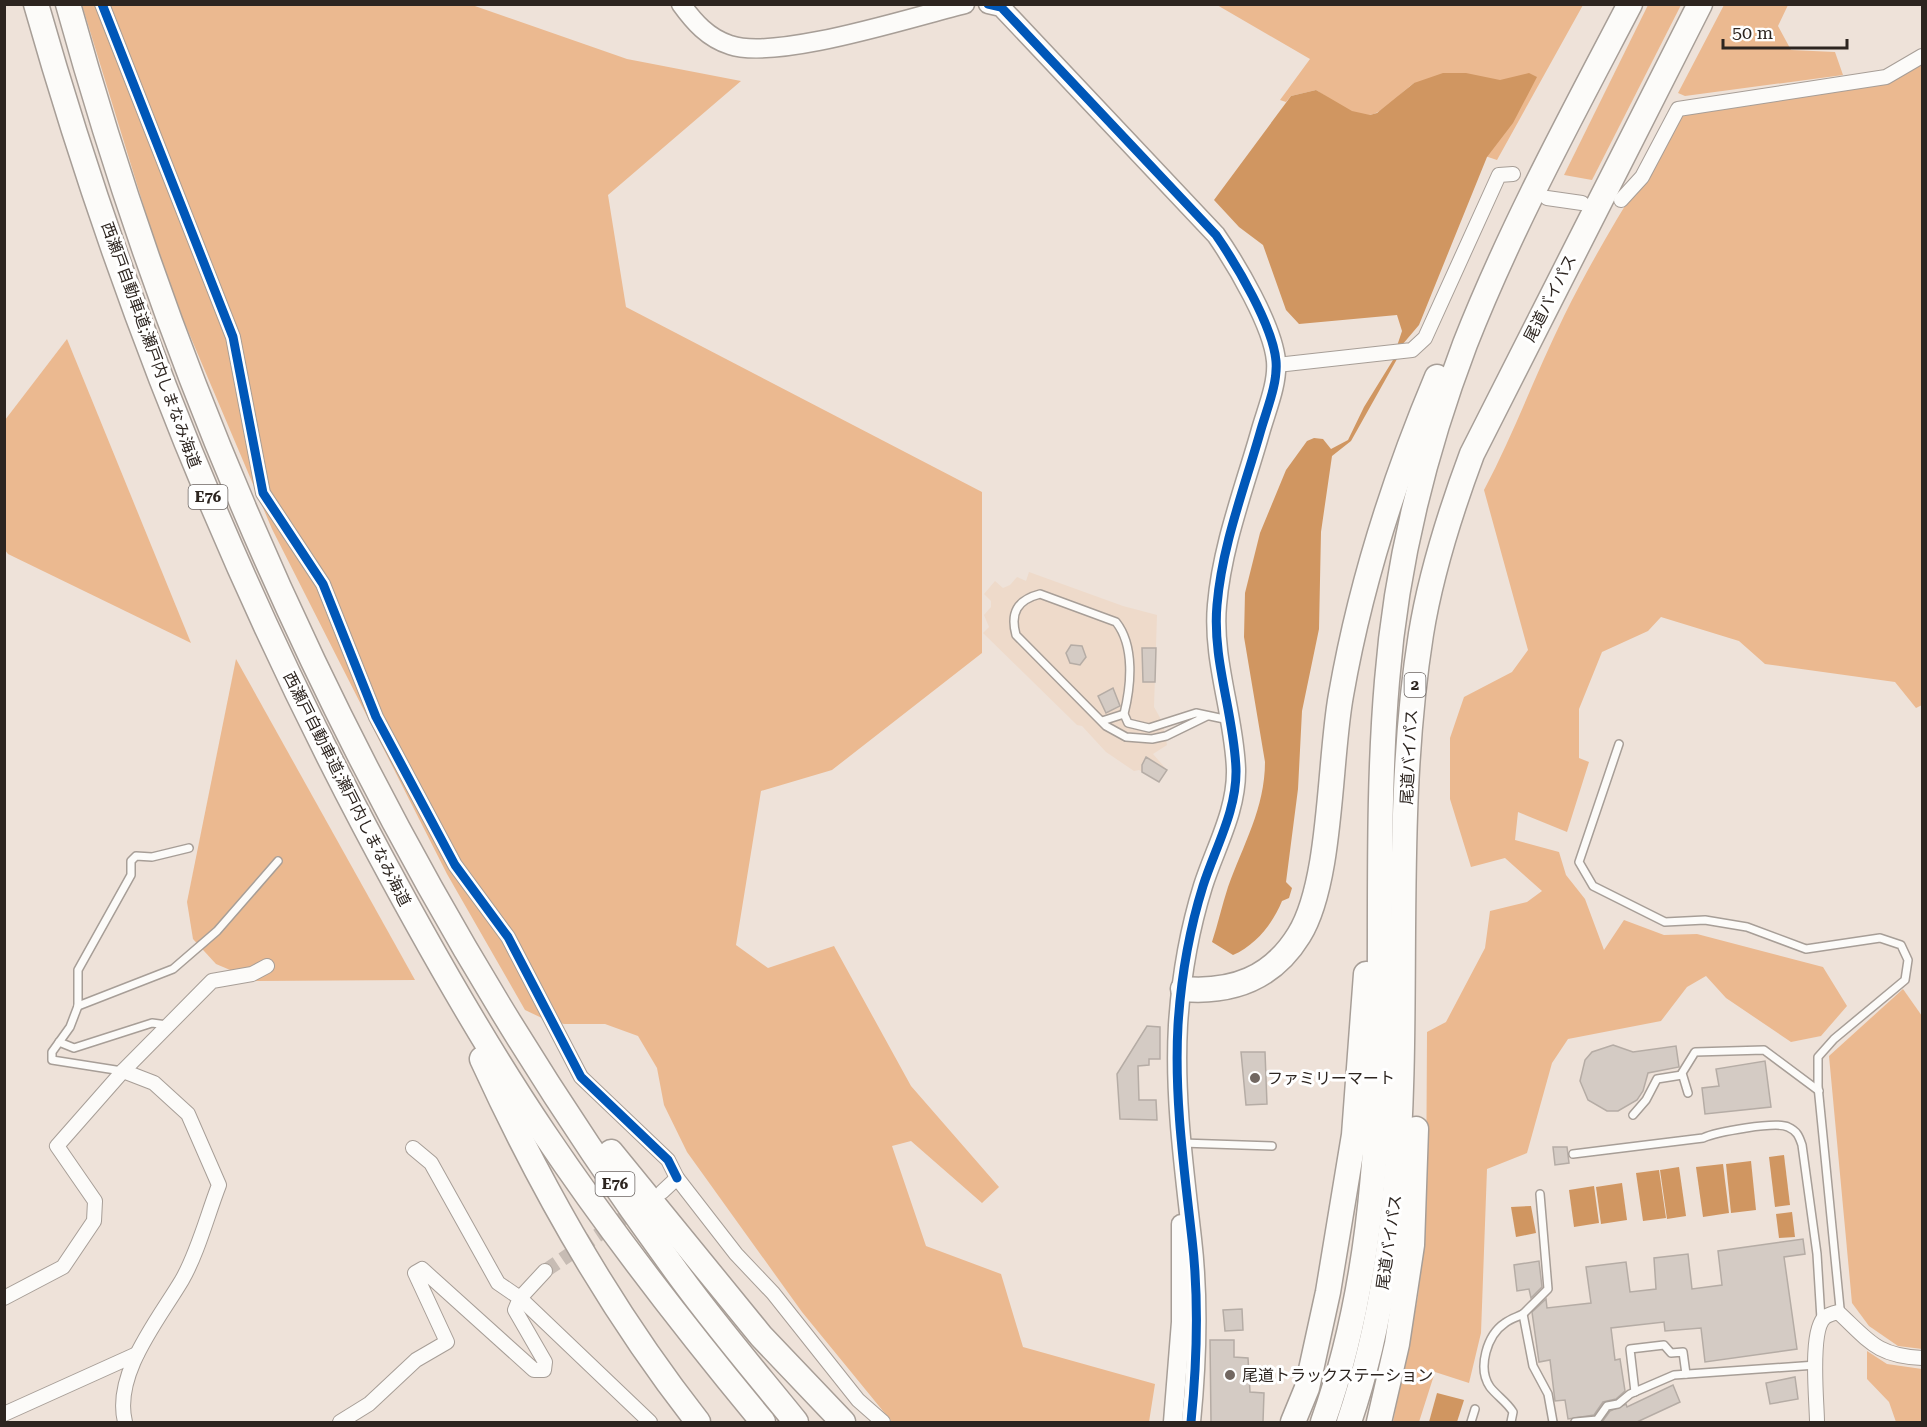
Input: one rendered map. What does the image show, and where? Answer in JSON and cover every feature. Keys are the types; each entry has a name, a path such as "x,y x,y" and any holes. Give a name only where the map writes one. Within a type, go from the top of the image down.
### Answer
{"highway":[{"name":"西瀬戸自動車道;瀬戸内しまなみ海道","path":"36,4 99,206 150,351 229,548 308,719 439,965"},
{"name":"西瀬戸自動車道;瀬戸内しまなみ海道","path":"68,4 128,195 185,364 255,537 334,707 466,950"},
{"name":"尾道バイパス","path":"1323,1422 1348,1335 1371,1195 1380,1054 1380,823 1387,680 1396,603 1421,480 1466,343 1496,272 1630,4"},
{"name":"尾道バイパス","path":"1349,1422 1374,1335 1396,1206 1403,1072 1406,779 1421,635 1433,574 1450,514 1472,454 1700,4"},
{"path":"1183,989 1207,991 1228,989 1249,981 1284,955 1310,916 1316,894 1341,696 1373,558 1401,472 1429,398 1486,270 1571,107 1612,40"},
{"path":"1294,1422 1307,1388 1328,1292 1354,1135 1366,969 1370,724 1375,667 1399,548 1421,480"},
{"path":"1379,1422 1397,1344 1412,1245 1417,1146 1406,851"},
{"path":"466,950 607,1148 761,1336 843,1422"},
{"name":"E76","path":"466,950 567,1114 670,1263 796,1422"},
{"path":"439,965 513,1128 554,1206 620,1312 698,1422"},
{"name":"E76","path":"439,965 541,1130 599,1214 645,1276 763,1422"}],"street":[{"path":"102,4 233,337 263,492 323,584 376,717 455,865 508,937 581,1077 668,1160 677,1178 736,1254 773,1293 858,1400 883,1422"},
{"path":"681,4 698,27 728,45 752,50 793,46 965,4"},
{"path":"998,5 1216,235 1234,262 1250,293 1274,345 1277,365 1270,400 1221,567 1216,608 1218,646 1236,768 1235,789 1230,811 1193,919 1186,953 1178,1064 1183,1171 1181,1322 1173,1422"},
{"path":"1621,200 1642,177 1678,109 1886,76 1923,56"},
{"path":"1277,365 1412,350 1425,338 1499,175 1513,174"},
{"path":"1547,198 1582,203"},
{"path":"4,1298 63,1267 94,1221 95,1201 57,1146 123,1071 212,981 252,974 267,966"},
{"path":"123,1071 154,1083 188,1114 219,1185 183,1279 153,1322 137,1354 121,1407 125,1422"},
{"path":"413,1148 431,1163 498,1283 520,1298 650,1422"},
{"path":"1183,1171 1192,1241 1196,1320 1191,1422"},
{"path":"662,1192 677,1178"},
{"path":"340,1422 369,1404 416,1360 447,1342 414,1273 422,1269 534,1370 544,1370 545,1362 515,1310 520,1298 545,1271"},
{"path":"1817,1422 1818,1327 1825,1317 1838,1312 1875,1346 1896,1357 1923,1358"},
{"path":"4,1414 137,1354"}],"lane":[{"path":"1207,716 1166,736 1152,740 1126,737 1102,721 1016,635 1012,621 1015,609 1027,598 1040,594 1116,622 1128,644 1128,693 1124,714 1128,723 1149,728 1196,713 1229,720"},
{"path":"1102,721 1124,714"},
{"path":"1619,744 1579,862 1593,886 1665,922 1705,920 1747,927 1806,949 1880,938 1901,945 1908,960 1905,980 1834,1038 1818,1057 1819,1091 1840,1308 1838,1312"},
{"path":"123,1071 52,1060 51,1052 70,1028 78,1006 78,970 131,875 131,861 136,856 152,857 189,848"},
{"path":"78,1006 172,969 217,931 278,861"},
{"path":"59,1042 74,1048 152,1023 167,1025"},
{"path":"1688,1093 1682,1075 1695,1052 1764,1050 1819,1091"},
{"path":"1633,1115 1646,1100 1657,1079 1682,1075"},
{"path":"1573,1154 1703,1138 1719,1131 1785,1125 1798,1133 1802,1145 1817,1254 1821,1322"},
{"path":"1182,1143 1272,1146"},
{"path":"1511,1422 1513,1412 1490,1387 1484,1373 1485,1356 1492,1338 1505,1323 1523,1314 1548,1289 1540,1194"},
{"path":"1523,1314 1533,1366 1548,1395 1553,1422"},
{"path":"1635,1392 1629,1349 1664,1345 1671,1353 1683,1352 1686,1374"},
{"path":"1575,1422 1597,1420 1607,1406 1618,1404 1635,1392 1674,1376 1816,1365"},
{"path":"1471,1422 1475,1409"}],"shaded area":[{"path":"82,5 472,5 627,59 741,81 608,195 626,307 982,492 982,653 832,770 761,791 736,945 768,968 834,946 911,1086 999,1187 982,1203 911,1141 892,1146 926,1246 1001,1274 1023,1347 1155,1384 1149,1422 892,1422 802,1312 687,1152 664,1105 657,1068 638,1036 605,1024 564,1024 544,1019 525,1010 447,874 272,529 166,279"},
{"path":"1217,5 1583,5 1497,160 1485,156 1414,83 1386,107 1369,115 1353,112 1316,90 1291,96 1286,102 1280,100 1310,59"},
{"path":"1648,5 1681,5 1592,180 1564,175"},
{"path":"1724,5 1788,5 1778,26 1791,50 1835,52 1843,75 1685,96 1678,93"},
{"path":"1922,58 1922,705 1916,708 1895,682 1765,664 1739,641 1661,617 1648,631 1602,652 1579,709 1579,758 1589,762 1567,832 1518,812 1515,840 1559,852 1566,875 1585,899 1604,950 1624,920 1664,935 1697,934 1823,967 1847,1006 1821,1036 1791,1042 1726,998 1706,976 1687,987 1661,1021 1568,1039 1552,1063 1527,1153 1487,1169 1481,1333 1469,1383 1435,1372 1419,1422 1393,1422 1418,1296 1426,1210 1427,1032 1446,1022 1485,948 1490,911 1527,902 1542,891 1505,858 1471,867 1450,799 1450,738 1464,697 1512,672 1528,650 1484,490 1577,290 1621,212 1684,112 1848,89"},
{"path":"1443,73 1466,73 1500,80 1529,73 1537,77 1513,123 1487,157 1419,325 1402,345 1397,346 1402,331 1397,315 1299,324 1286,310 1263,245 1239,227 1214,200 1291,96 1316,90 1352,111 1370,115 1377,113 1414,83"},
{"path":"67,339 191,643 8,554 5,550 5,420"},
{"path":"1397,359 1351,441 1332,456 1321,532 1319,629 1302,711 1298,789 1286,882 1292,888 1289,898 1282,901 1263,932 1233,955 1212,942 1228,887 1257,811 1264,779 1265,762 1244,637 1245,593 1260,533 1286,470 1307,441 1314,438 1323,439 1331,449 1348,440 1364,407 1393,360"},
{"path":"1029,572 1123,606 1157,615 1154,707 1163,723 1167,745 1153,754 1167,770 1159,782 1139,770 1134,771 1106,752 1082,726 1077,725 983,633 989,627 984,615 991,607 991,601 984,594 995,581 1003,588 1010,585 1017,577 1026,581"},
{"path":"236,659 415,980 256,981 216,964 193,939 187,902"},
{"path":"1903,989 1922,1016 1922,1349 1898,1346 1869,1326 1852,1303 1829,1056"},
{"path":"1784,1155 1790,1205 1775,1207 1769,1157"},
{"path":"1751,1161 1756,1210 1731,1213 1726,1164"},
{"path":"1723,1164 1729,1213 1703,1217 1696,1167"},
{"path":"1679,1167 1686,1216 1667,1219 1660,1170"},
{"path":"1659,1170 1666,1218 1643,1221 1636,1173"},
{"path":"1622,1183 1627,1220 1601,1224 1596,1187"},
{"path":"1594,1186 1599,1223 1574,1227 1569,1190"},
{"path":"1531,1206 1536,1233 1516,1237 1511,1207"},
{"path":"1792,1212 1795,1237 1779,1238 1776,1214"},
{"path":"1867,1351 1887,1364 1922,1369 1922,1422 1896,1422 1889,1402 1867,1379"},
{"path":"1437,1393 1464,1400 1457,1422 1429,1422"}],"building":[{"path":"1071,645 1082,646 1086,657 1080,665 1070,663 1066,653"},
{"path":"1142,648 1156,648 1155,682 1143,682"},
{"path":"1113,688 1120,706 1106,713 1098,696"},
{"path":"1146,757 1167,770 1159,782 1142,772 1142,765"},
{"path":"1147,1026 1160,1027 1160,1059 1149,1059 1149,1065 1138,1066 1139,1100 1156,1100 1157,1120 1120,1119 1117,1074"},
{"path":"1613,1045 1633,1052 1676,1046 1679,1067 1648,1073 1643,1091 1637,1100 1618,1111 1607,1111 1588,1100 1580,1081 1585,1060 1592,1052"},
{"name":"ファミリーマート","path":"1241,1052 1265,1052 1267,1104 1246,1105"},
{"path":"1765,1061 1771,1107 1705,1114 1702,1088 1719,1086 1716,1069"},
{"path":"1553,1147 1567,1147 1569,1163 1555,1165"},
{"path":"1803,1239 1805,1254 1784,1257 1797,1349 1705,1362 1701,1328 1665,1331 1664,1322 1611,1328 1615,1360 1620,1359 1625,1391 1616,1399 1603,1402 1594,1415 1568,1419 1565,1400 1555,1401 1550,1360 1539,1362 1532,1312 1546,1299 1547,1308 1591,1303 1586,1267 1626,1262 1630,1292 1656,1289 1654,1258 1688,1254 1692,1289 1722,1285 1718,1251"},
{"path":"1539,1261 1542,1287 1531,1298 1529,1289 1517,1291 1514,1265"},
{"path":"1242,1309 1243,1330 1225,1331 1223,1310"},
{"name":"尾道トラックステーション","path":"1210,1340 1234,1340 1234,1357 1248,1358 1250,1392 1264,1393 1263,1422 1211,1422"},
{"path":"1795,1377 1798,1399 1770,1404 1766,1383"},
{"path":"1673,1385 1680,1402 1637,1422 1602,1422 1610,1411 1626,1404 1627,1407"}],"tunnel":[{"path":"545,1271 638,1208"}],"cycle path":[{"path":"102,4 233,337 263,493 323,584 376,717 455,865 508,937 581,1077 668,1160 677,1178"},
{"path":"988,4 1001,7 1216,235 1243,278 1261,313 1276,361 1273,388 1234,518 1217,605 1216,626 1220,667 1236,769 1233,800 1203,886 1194,920 1186,955 1179,1007 1177,1078 1196,1307 1196,1354 1191,1422"}],"place":[{"name":"ファミリーマート","path":"1255,1078"},
{"name":"尾道トラックステーション","path":"1230,1375"}]}
